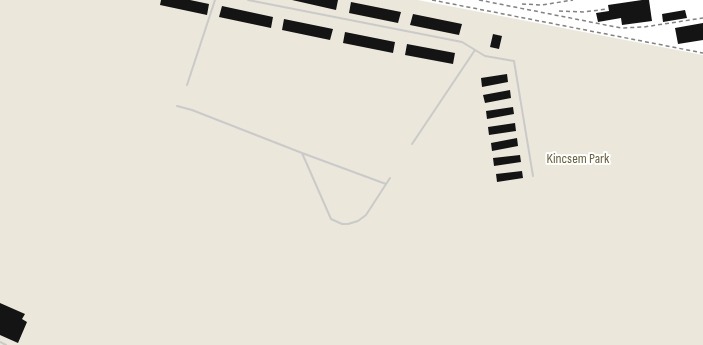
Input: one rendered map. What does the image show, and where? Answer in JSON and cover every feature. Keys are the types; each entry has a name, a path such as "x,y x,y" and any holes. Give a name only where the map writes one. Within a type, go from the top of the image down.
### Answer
{"lane":[{"path":"187,85 215,0"},
{"path":"248,0 462,42 485,56 514,61 533,176"},
{"path":"412,144 475,50"},
{"path":"177,106 192,110 386,184"},
{"path":"302,153 331,219 342,224 358,221 366,215 390,178"},
{"path":"0,342 6,345"}],"green space":[{"name":"Kincsem Park","path":"0,0 418,0 703,55 703,345 0,345"}],"building":[{"path":"161,0 190,0 209,4 207,15 160,5"},
{"path":"292,0 338,0 336,10"},
{"path":"649,0 652,21 622,25 621,18 598,22 596,13 609,11 608,5"},
{"path":"351,2 401,12 398,23 349,13"},
{"path":"222,6 273,17 271,28 219,17"},
{"path":"685,10 687,18 663,22 662,14"},
{"path":"413,14 462,24 459,35 410,25"},
{"path":"284,19 333,29 330,40 282,30"},
{"path":"703,23 703,40 678,44 675,28"},
{"path":"345,32 395,42 393,53 343,43"},
{"path":"493,34 502,36 499,49 490,47"},
{"path":"407,44 455,53 453,64 405,55"},
{"path":"507,74 508,82 482,87 481,78"},
{"path":"510,90 511,98 485,103 483,95"},
{"path":"513,107 514,114 487,119 486,111"},
{"path":"515,123 516,131 489,135 488,127"},
{"path":"517,138 518,146 492,151 491,143"},
{"path":"520,155 521,162 494,166 493,158"},
{"path":"522,171 523,178 497,182 496,174"},
{"path":"0,303 25,314 22,319 27,322 18,343 0,335"}],"railway":[{"path":"432,0 703,53"},
{"path":"479,0 621,28 644,27 703,18"},
{"path":"522,4 542,5 573,0"},
{"path":"559,11 583,12 607,9"}]}
